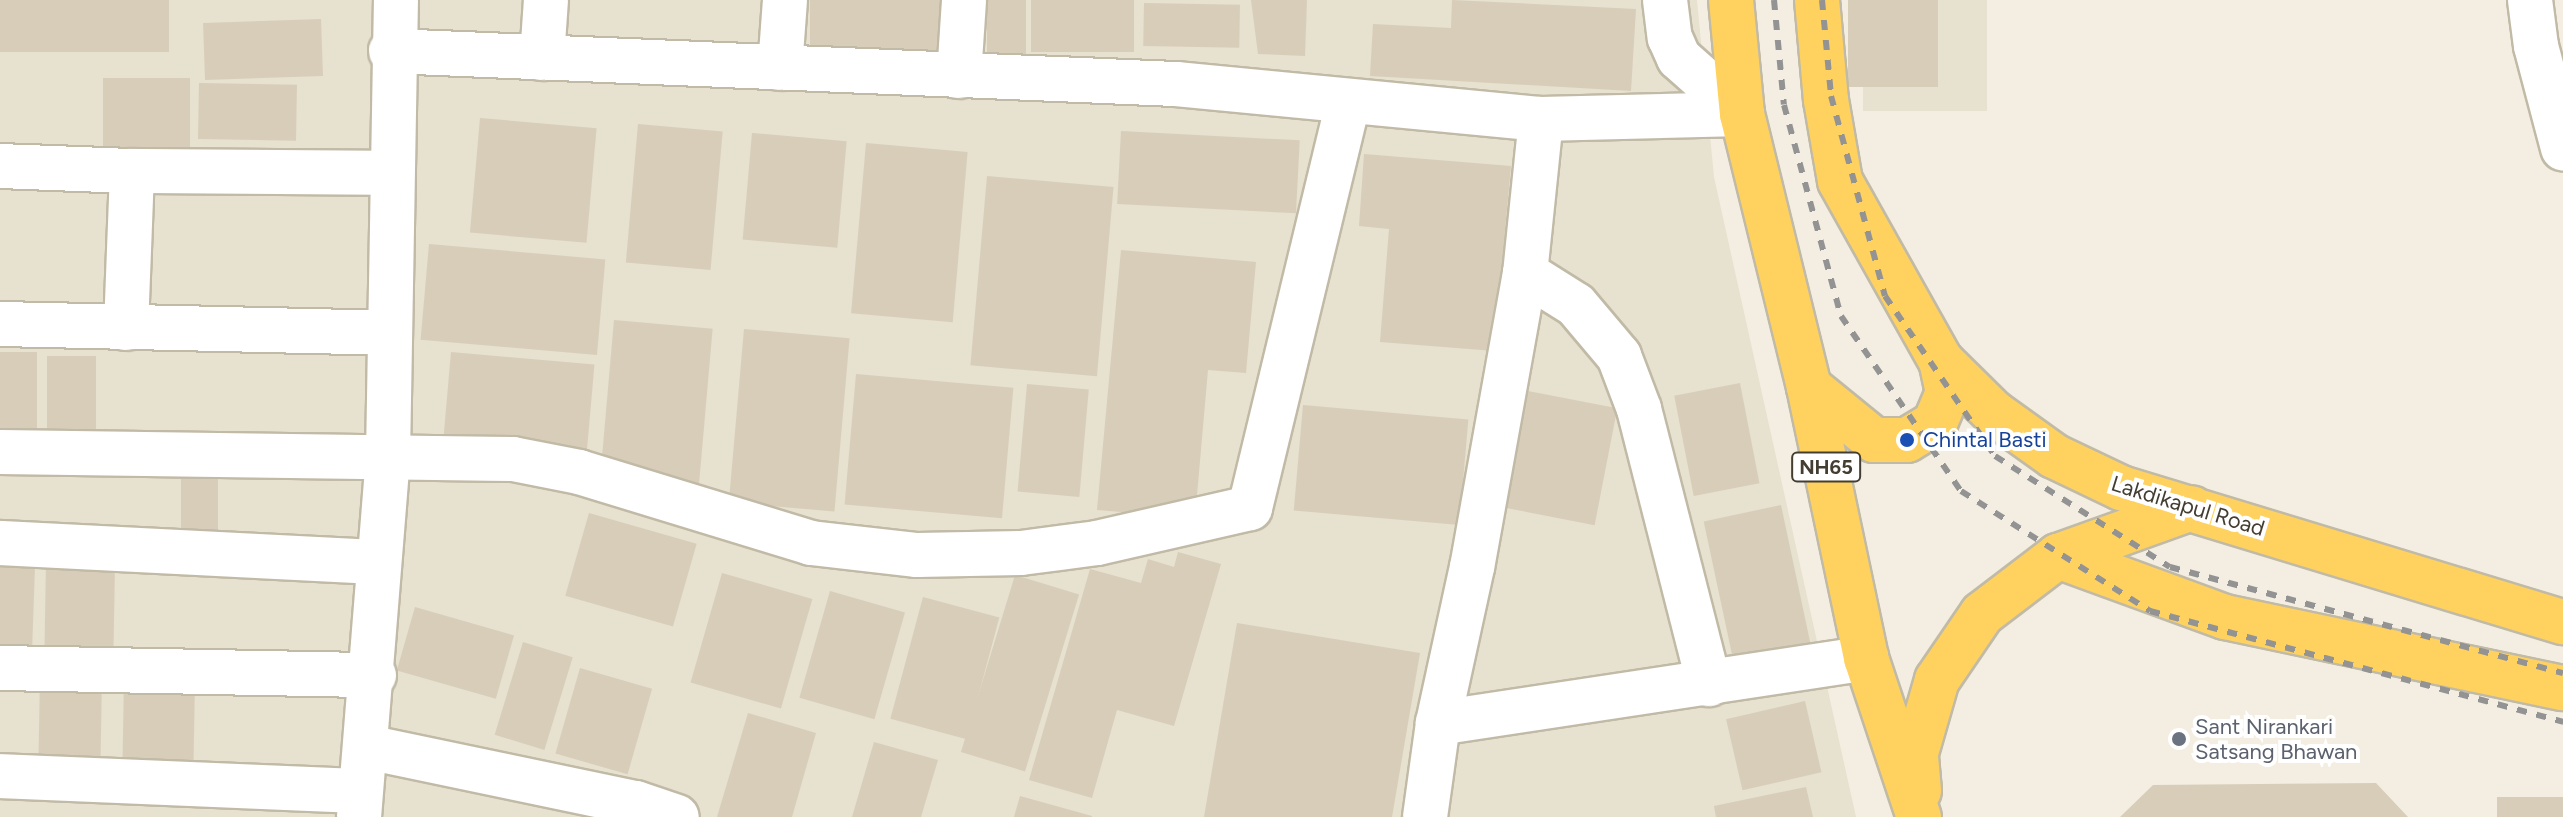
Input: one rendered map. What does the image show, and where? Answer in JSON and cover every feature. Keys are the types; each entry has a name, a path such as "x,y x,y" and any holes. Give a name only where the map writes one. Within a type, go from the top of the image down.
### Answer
{"highway":[{"name":"NH65","path":"1731,0 1742,114 1809,387 1866,658 1920,817"},
{"name":"Lakdikapul Road","path":"1817,0 1826,100 1840,181 1941,361 1994,413 2054,456 2121,488 2563,622"},
{"name":"NH65","path":"1809,387 1874,440 1907,440 1935,423 1948,393 1941,361"},
{"name":"NH65","path":"1920,817 1916,753 1937,680 1982,614 2058,556 2192,508"},
{"path":"2058,556 2225,617 2563,688"}],"street":[{"path":"0,776 359,804 374,675 388,456 391,51 396,0"},
{"path":"542,58 546,0"},
{"path":"780,68 785,0"},
{"path":"959,76 964,0"},
{"path":"1665,0 1670,38 1679,58 1742,114"},
{"path":"2530,0 2536,46 2563,148"},
{"path":"391,51 1176,84 1541,119 1742,114"},
{"path":"0,452 513,459 579,472 811,543 917,555 1067,547 1250,508 1348,102"},
{"path":"1425,817 1438,723 1472,567 1525,273 1541,119"},
{"path":"0,166 132,171 389,173"},
{"path":"126,328 132,171"},
{"path":"1525,273 1576,305 1619,356 1639,409 1709,684"},
{"path":"0,324 389,333"},
{"path":"0,543 379,562"},
{"path":"1438,723 1866,658"},
{"path":"0,668 374,675"},
{"path":"367,747 636,803 677,817"}],"shaded area":[{"path":"0,0 1697,0 1714,177 1856,817 0,817"},
{"path":"1863,0 1987,0 1987,111 1863,111"}],"building":[{"path":"0,0 169,0 169,52 0,52"},
{"path":"810,0 956,0 956,54 810,54"},
{"path":"987,0 1026,0 1026,57 987,57"},
{"path":"1031,0 1134,0 1134,52 1031,52"},
{"path":"1251,0 1307,0 1305,56 1258,54"},
{"path":"1452,0 1636,9 1631,91 1370,76 1373,24 1451,28"},
{"path":"1848,0 1938,0 1938,87 1848,87"},
{"path":"1144,3 1240,5 1239,48 1143,46"},
{"path":"321,19 323,76 205,80 203,23"},
{"path":"103,78 190,78 190,156 103,156"},
{"path":"199,83 297,85 296,141 198,139"},
{"path":"480,118 597,128 587,243 470,233"},
{"path":"638,124 723,131 711,270 626,262"},
{"path":"1121,131 1300,140 1296,213 1117,204"},
{"path":"752,133 847,141 837,248 743,240"},
{"path":"866,143 968,152 953,322 851,313"},
{"path":"1364,154 1511,166 1494,351 1380,342 1389,229 1359,226"},
{"path":"987,176 1114,187 1097,376 970,365"},
{"path":"429,244 605,259 597,355 421,340"},
{"path":"1121,250 1256,262 1246,373 1208,370 1195,518 1097,510"},
{"path":"614,320 713,329 699,483 600,474"},
{"path":"744,329 850,338 834,512 729,502"},
{"path":"0,352 37,352 37,433 0,433"},
{"path":"451,352 594,365 586,460 443,448"},
{"path":"47,356 96,356 96,443 47,443"},
{"path":"856,374 1013,388 1002,518 845,505"},
{"path":"1740,383 1759,483 1694,496 1674,396"},
{"path":"1027,384 1089,389 1079,497 1018,492"},
{"path":"1528,391 1617,408 1595,525 1505,508"},
{"path":"1303,405 1468,419 1459,525 1294,511"},
{"path":"181,472 218,472 218,548 181,548"},
{"path":"1781,505 1814,662 1737,679 1704,521"},
{"path":"589,513 697,544 673,627 565,596"},
{"path":"1178,552 1221,564 1174,726 1117,710 1092,798 1029,780 1090,569 1141,583 1148,559 1174,567"},
{"path":"46,563 115,564 113,654 44,653"},
{"path":"0,566 35,567 32,659 0,658"},
{"path":"722,573 812,599 781,708 691,683"},
{"path":"1015,575 1079,595 1025,772 961,752"},
{"path":"830,591 905,612 874,719 799,698"},
{"path":"923,597 999,617 967,739 890,719"},
{"path":"415,607 514,635 496,699 397,670"},
{"path":"1237,623 1420,653 1392,817 1204,817"},
{"path":"523,642 573,657 544,750 495,735"},
{"path":"580,668 652,689 628,774 555,754"},
{"path":"40,675 102,676 100,764 38,763"},
{"path":"124,678 195,679 194,760 123,759"},
{"path":"1805,701 1821,772 1742,790 1726,719"},
{"path":"748,713 816,733 792,817 717,817"},
{"path":"874,742 938,760 921,817 852,817"},
{"path":"2376,783 2408,817 2120,817 2153,785"},
{"path":"1806,787 1813,817 1716,817 1714,806"},
{"path":"1020,796 1092,816 1092,817 1014,817"},
{"path":"2497,797 2563,797 2563,817 2497,817"}],"railway":[{"path":"1774,0 1784,105 1841,316 1961,491 2150,611 2563,722"},
{"path":"1822,0 1831,96 1885,296 1995,456 2170,567 2563,673"}],"place":[{"name":"Chintal Basti","path":"1907,440"},
{"name":"Sant Nirankari Satsang Bhawan","path":"2179,739"}]}
